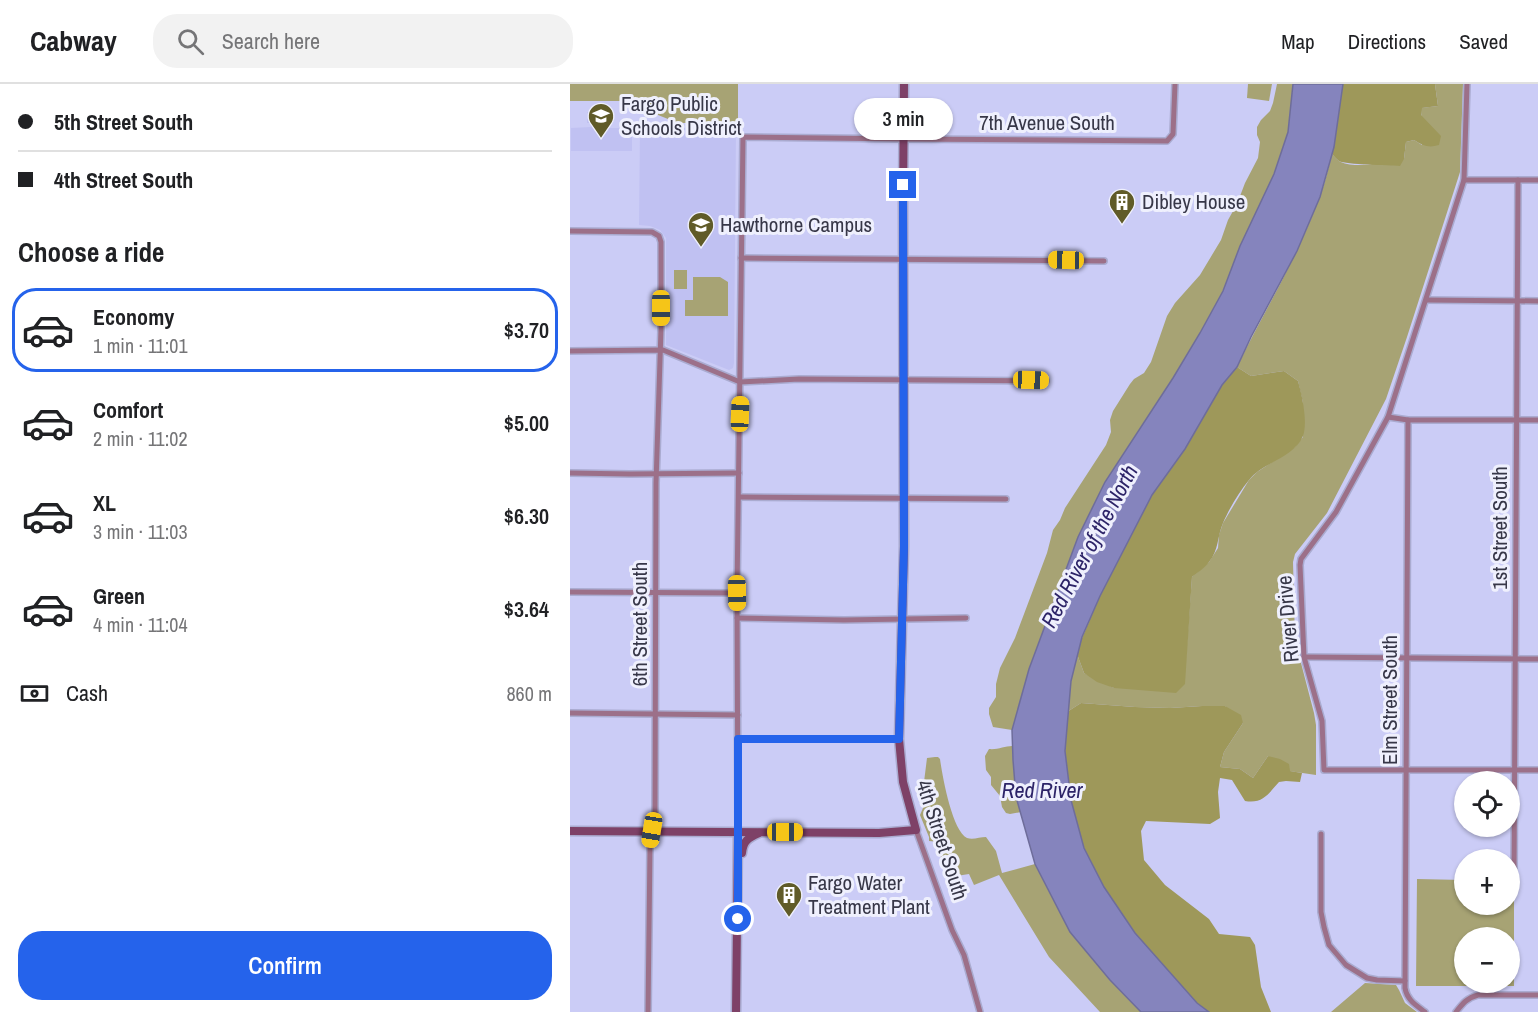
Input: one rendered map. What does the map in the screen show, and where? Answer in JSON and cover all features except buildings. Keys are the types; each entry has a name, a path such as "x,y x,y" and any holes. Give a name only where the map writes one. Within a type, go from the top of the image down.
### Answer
{"street":[{"name":"4th Street South","path":"904,84 904,499 899,739 903,782 916,830 952,930 964,955 980,1012"},
{"name":"7th Avenue South","path":"741,258 743,137 1167,141 1173,134 1174,84"},
{"path":"1467,84 1464,180 1388,417 1408,420 1538,420"},
{"path":"1464,180 1538,180"},
{"name":"1st Street South","path":"1514,849 1518,180"},
{"name":"6th Street South","path":"570,231 652,232 662,242 656,474 655,813 650,847 648,1012"},
{"path":"736,1012 741,258 1104,261"},
{"path":"1427,300 1538,301"},
{"path":"570,351 660,350 740,382 799,379 1046,381"},
{"name":"River Drive","path":"1388,417 1336,512 1301,559 1304,657 1322,721 1324,770 1406,770"},
{"name":"Elm Street South","path":"1405,981 1408,420"},
{"path":"570,472 739,473"},
{"path":"739,497 1006,500"},
{"path":"570,592 737,593"},
{"path":"737,618 844,620 966,618"},
{"path":"1304,657 1538,659"},
{"path":"570,713 738,715"},
{"path":"738,739 899,739"},
{"path":"1406,770 1538,771"},
{"path":"570,831 879,833 916,830"},
{"path":"738,895 742,882 743,845 750,837 762,832"},
{"path":"1321,834 1321,912 1329,945 1346,965 1367,978 1405,981 1406,994 1425,1012"},
{"path":"1456,1012 1463,1002 1478,995 1538,995"}],"shaded area":[{"path":"570,84 738,84 738,123 678,123 623,101 570,101"},
{"path":"1248,84 1272,84 1269,101 1247,98"},
{"path":"1277,84 1293,84 1288,132 1274,174 1223,291 1173,378 1105,482 1078,537 1029,669 1012,730 993,727 989,708 996,697 1000,668 1015,638 1047,553 1053,530 1106,445 1111,432 1110,420 1113,411 1130,384 1144,373 1151,362 1167,316 1175,303 1200,275 1221,240 1228,220 1258,158 1260,142 1257,127 1270,111"},
{"path":"1343,84 1435,84 1438,106 1422,108 1421,115 1441,136 1439,145 1426,146 1414,140 1406,142 1404,159 1400,166 1339,161 1332,154"},
{"path":"1435,84 1463,84 1460,172 1386,399 1327,513 1295,554 1293,562 1295,640 1316,725 1316,775 1289,771 1268,756 1253,778 1240,769 1220,767 1224,752 1243,723 1225,706 1170,708 1081,703 1067,712 1077,654 1084,673 1114,688 1184,684 1192,577 1209,562 1218,548 1223,523 1249,480 1257,472 1295,447 1303,437 1303,403 1298,381 1284,371 1251,376 1237,367 1311,220 1332,154 1339,161 1353,165 1404,159 1406,142 1414,140 1422,145 1421,108 1438,106"},
{"name":"Fargo Public Schools District","path":"587,112 603,112 603,123 600,123 600,128 632,128 632,151 571,151 571,128 591,127 591,123 587,123"},
{"name":"Hawthorne Campus","path":"640,127 736,128 734,363 733,368 729,370 666,345 666,238 660,230 639,225"},
{"path":"674,270 687,270 687,289 674,289"},
{"path":"693,277 720,277 728,282 728,316 685,316 685,300 693,300"},
{"path":"1237,367 1251,376 1284,371 1298,381 1305,416 1303,436 1286,455 1255,474 1245,485 1225,518 1212,557 1192,577 1185,684 1176,693 1114,688 1097,682 1084,673 1077,654 1100,596 1152,495 1185,449 1222,385"},
{"path":"1081,703 1170,708 1225,706 1241,715 1243,723 1224,752 1220,767 1240,769 1253,778 1268,756 1289,764 1290,771 1302,773 1300,782 1279,782 1265,797 1251,802 1245,801 1232,780 1220,778 1218,792 1220,818 1210,824 1146,821 1141,831 1144,860 1165,885 1209,919 1219,934 1250,937 1255,945 1261,987 1271,1012 1209,1012 1197,1003 1135,933 1104,887 1084,848 1071,800 1065,751 1067,712"},
{"path":"1012,746 1016,797 1021,812 1010,814 1006,813 1002,807 1000,796 991,785 991,777 986,770 985,756 989,749"},
{"path":"938,757 952,814 962,833 969,839 986,837 996,851 1002,873 1035,864 1070,932 1110,980 1141,1012 1100,1012 1049,957 999,875 974,885 969,874 950,877 941,860 940,842 929,841 920,815 923,808 927,758"},
{"path":"1417,879 1454,880 1454,915 1514,915 1514,927 1454,927 1454,986 1416,986"},
{"path":"1365,983 1396,985 1405,1003 1417,1012 1331,1012"}],"water":[{"name":"Red River","path":"1293,84 1343,84 1334,147 1320,197 1297,251 1237,367 1222,385 1185,449 1152,495 1100,596 1082,637 1071,681 1065,751 1071,800 1084,848 1104,887 1135,933 1197,1003 1209,1012 1141,1012 1110,980 1070,932 1035,864 1016,797 1012,730 1029,669 1078,537 1105,482 1173,378 1223,291 1240,246 1274,174 1288,132"}],"place":[{"name":"Fargo Public Schools District","path":"601,139"},
{"name":"Dibley House","path":"1122,225"},
{"name":"Hawthorne Campus","path":"701,248"},
{"name":"Fargo Water Treatment Plant","path":"789,918"}],"route":[{"path":"738,919 738,739 899,739 904,546 903,185"}],"water label":[{"name":"Red River of the North","path":"1089,546"}]}
